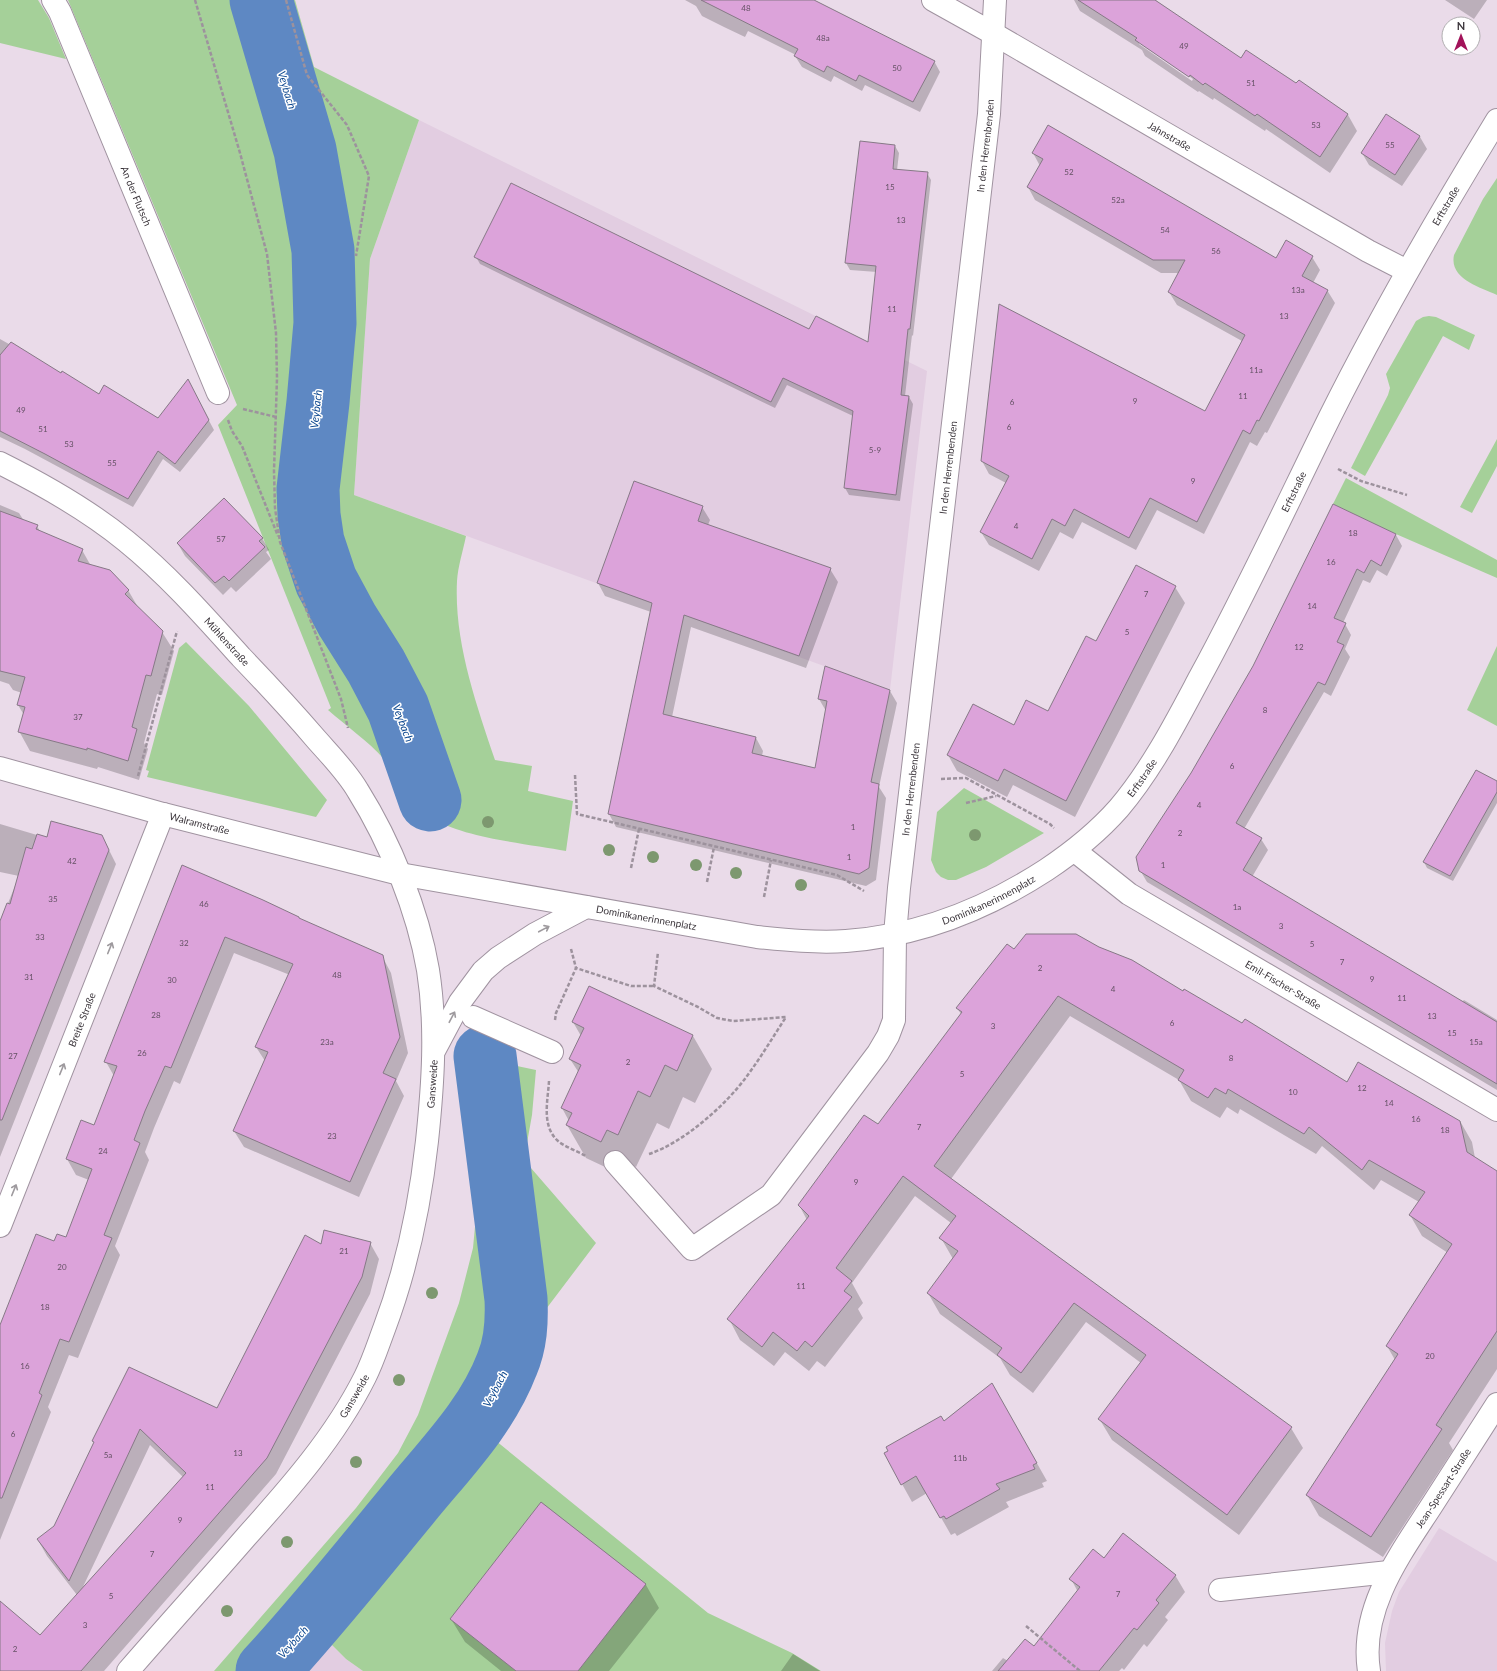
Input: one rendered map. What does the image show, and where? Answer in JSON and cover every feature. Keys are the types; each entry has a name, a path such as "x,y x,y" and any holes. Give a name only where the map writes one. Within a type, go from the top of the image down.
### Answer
{"street":[{"name":"An der Flutsch","path":"53,0 69,34 218,393"},
{"name":"Jahnstraße","path":"932,0 994,34 1361,247 1407,272"},
{"name":"In den Herrenbenden","path":"895,935 912,767 989,114 995,0"},
{"name":"Erftstraße","path":"1075,851 1119,808 1166,740 1239,603 1348,380 1407,272 1497,120"},
{"name":"Mühlenstraße","path":"0,463 41,484 90,514 128,542 185,596 349,776 368,808 400,874"},
{"name":"Walramstraße","path":"0,768 163,814 400,874"},
{"name":"Breite Straße","path":"0,1226 163,814"},
{"name":"Dominikanerinnenplatz","path":"400,874 745,935 779,940 843,941 895,935 964,914 1013,891 1075,851"},
{"name":"Emil-Fischer-Straße","path":"1075,851 1129,894 1497,1110"},
{"name":"Gansweide","path":"128,1671 290,1488 324,1444 351,1403 367,1374 398,1293 412,1236 424,1161 430,1111 434,1052 433,1020 427,969 411,908 400,874"},
{"name":"Gansweide","path":"434,1052 460,1002 483,971 498,958 535,934 586,907"},
{"path":"615,1162 692,1249 771,1195 878,1053 888,1036 894,1020 895,935"},
{"path":"473,1017 552,1052"},
{"name":"Jean-Spessart-Straße","path":"1369,1671 1368,1646 1371,1625 1376,1604 1389,1572 1497,1404"},
{"path":"1220,1590 1389,1572"}],"path":[{"path":"195,0 240,153 267,254 276,333 277,378 274,471 275,508 280,542"},
{"path":"286,0 307,75 347,125 369,176 356,256"},
{"path":"227,418 232,431 242,446 280,542 341,699 348,729"},
{"path":"1348,474 1361,481 1407,495"},
{"path":"130,804 185,596"},
{"path":"912,767 942,779 966,778 996,796 1050,824 1075,851"},
{"path":"575,775 577,814 837,875 864,891"},
{"path":"966,803 996,796"},
{"path":"631,868 639,829"},
{"path":"707,882 714,847"},
{"path":"764,897 771,860"},
{"path":"570,946 576,968 556,1014 547,1120 558,1141 586,1156 599,1160 615,1162 635,1159 661,1150 683,1138 713,1113 746,1078 786,1017 733,1021 717,1018 698,1007 654,986 631,986 576,968"},
{"path":"654,986 658,952"},
{"path":"1026,1626 1080,1671"}],"shaded area":[{"path":"419,120 927,371 890,690 354,495 370,259"},
{"path":"1439,1528 1497,1562 1497,1671 1386,1671 1385,1643 1392,1611 1399,1592"},
{"path":"329,1642 346,1659 363,1671 302,1671"}],"green space":[{"path":"0,0 38,0 49,18 66,59 0,43"},
{"path":"68,0 295,0 314,67 419,120 370,259 354,495 466,536 459,564 457,604 463,649 481,717 495,760 532,766 528,791 573,801 566,851 477,835 444,824 431,817 411,797 389,765 377,752 328,710 331,708 218,425 237,405"},
{"path":"1497,178 1497,295 1467,281 1461,276 1456,270 1454,255 1483,199"},
{"path":"1423,317 1436,317 1475,335 1469,350 1443,336 1365,476 1351,468 1388,395 1390,388 1386,374 1416,321"},
{"path":"1497,439 1497,466 1472,513 1460,507"},
{"path":"1346,478 1497,560 1497,578 1389,531 1333,504"},
{"path":"186,642 249,706 327,800 316,817 147,777 149,771 146,770 179,648"},
{"path":"1497,646 1497,726 1467,710"},
{"path":"964,788 1044,833 986,867 956,880 948,880 941,877 936,872 931,860 937,812"},
{"path":"497,1051 517,1066 536,1070 532,1115 524,1160 596,1243 537,1321 524,1381 485,1432 708,1613 792,1653 821,1671 363,1671 346,1659 329,1642 302,1671 214,1671 356,1508 398,1453 418,1415 459,1303 473,1248 479,1184 470,1058"}],"building":[{"path":"701,0 814,0 935,61 913,102 859,75 856,81 827,66 824,72 794,56 798,49"},
{"path":"1078,0 1155,0 1241,58 1246,50 1296,83 1299,80 1348,114 1320,157 1257,114 1255,116 1205,83 1203,85 1190,75 1189,77 1135,40 1137,38"},
{"path":"1386,114 1420,136 1395,175 1361,153"},
{"path":"1048,125 1276,258 1286,240 1313,256 1302,276 1328,290 1259,421 1257,420 1250,434 1243,430 1197,522 1150,498 1129,538 1074,509 1065,526 1052,519 1032,559 980,532 1009,476 981,461 999,304 1205,411 1245,335 1168,292 1185,260 1153,260 1027,187 1043,159 1032,153"},
{"path":"860,141 895,145 893,169 928,172 901,395 909,396 896,495 844,488 853,411 783,378 771,402 474,257 511,183 809,329 816,316 868,342 876,266 845,263"},
{"path":"11,342 61,373 62,371 99,394 104,385 158,418 188,379 209,420 175,464 158,451 128,499 0,431 0,355"},
{"path":"634,481 703,506 698,521 831,568 799,656 684,615 663,714 756,737 752,753 815,768 827,701 818,699 825,666 890,690 871,782 879,784 869,868 859,874 608,814 652,603 597,583"},
{"path":"224,498 263,538 259,541 265,547 229,581 224,576 215,583 177,543"},
{"path":"1333,504 1396,534 1381,566 1371,560 1364,573 1357,569 1334,618 1346,623 1337,642 1344,645 1325,685 1318,682 1236,823 1262,838 1243,870 1497,1022 1497,1084 1139,871 1136,857 1191,773 1253,666"},
{"path":"0,511 38,525 36,529 83,549 78,561 110,570 129,590 125,594 163,631 151,676 146,675 132,727 137,729 128,761 87,748 87,750 18,732 25,707 17,705 25,677 0,671"},
{"path":"1136,565 1176,586 1066,801 1004,769 998,781 947,755 973,704 1014,725 1026,700 1048,711 1086,636 1096,641"},
{"path":"1476,770 1497,781 1497,792 1450,876 1423,862"},
{"path":"51,821 102,835 109,850 2,1120 0,1120 0,921 7,903 10,904 26,847 32,849 37,834 47,837"},
{"path":"182,865 383,955 400,1037 383,1073 396,1079 350,1182 233,1131 268,1052 255,1047 293,964 225,937 171,1068 165,1066 145,1111 134,1140 140,1143 104,1235 112,1238 69,1342 60,1339 39,1393 42,1395 2,1498 0,1498 0,1325 36,1234 54,1241 57,1234 66,1237 92,1169 66,1159 81,1120 94,1125 117,1066 104,1062"},
{"path":"1026,934 1076,934 1099,947 1132,960 1183,991 1184,989 1242,1023 1245,1019 1347,1082 1358,1062 1460,1121 1467,1152 1497,1171 1497,1331 1436,1425 1442,1429 1371,1537 1306,1495 1398,1354 1386,1346 1452,1244 1409,1215 1425,1192 1369,1160 1362,1170 1309,1127 1304,1134 1228,1089 1226,1094 1215,1088 1208,1098 1178,1080 1184,1070 1058,996 934,1166 1292,1427 1227,1515 1098,1419 1146,1355 1074,1303 1021,1373 997,1355 1002,1348 927,1293 958,1251 939,1238 956,1216 903,1176 836,1268 852,1281 844,1291 852,1297 812,1347 805,1341 797,1351 773,1332 762,1347 727,1319 809,1216 798,1205 864,1115 878,1124 962,1012 956,1008 1007,944 1014,949"},
{"path":"589,986 693,1035 677,1071 665,1065 650,1097 638,1091 618,1135 607,1130 601,1142 566,1125 572,1113 561,1108 581,1065 569,1059 584,1028 572,1022"},
{"path":"324,1230 371,1242 362,1277 267,1458 81,1671 0,1671 0,1601 40,1635 186,1473 140,1429 69,1581 37,1539 54,1526 94,1442 92,1441 129,1367 217,1408 305,1235 321,1244"},
{"path":"992,1383 1037,1463 1033,1465 1035,1469 996,1484 1000,1489 946,1519 944,1516 940,1518 916,1476 901,1485 884,1453 888,1451 886,1447 941,1416 944,1421"},
{"path":"541,1502 646,1584 578,1671 516,1671 450,1619"},
{"path":"1123,1533 1176,1575 1156,1600 1159,1603 1137,1630 1134,1628 1099,1671 998,1671 1025,1639 1034,1646 1080,1587 1069,1579 1093,1549 1104,1558"}],"waterway":[{"name":"Veybach","path":"261,0 305,150 323,250 325,323 308,489 309,515 313,542 326,581 347,620 376,666 398,708 430,800"},
{"name":"Veybach","path":"267,1671 322,1609 464,1437 477,1420 499,1383 510,1356 515,1332 516,1299 485,1056"}]}
